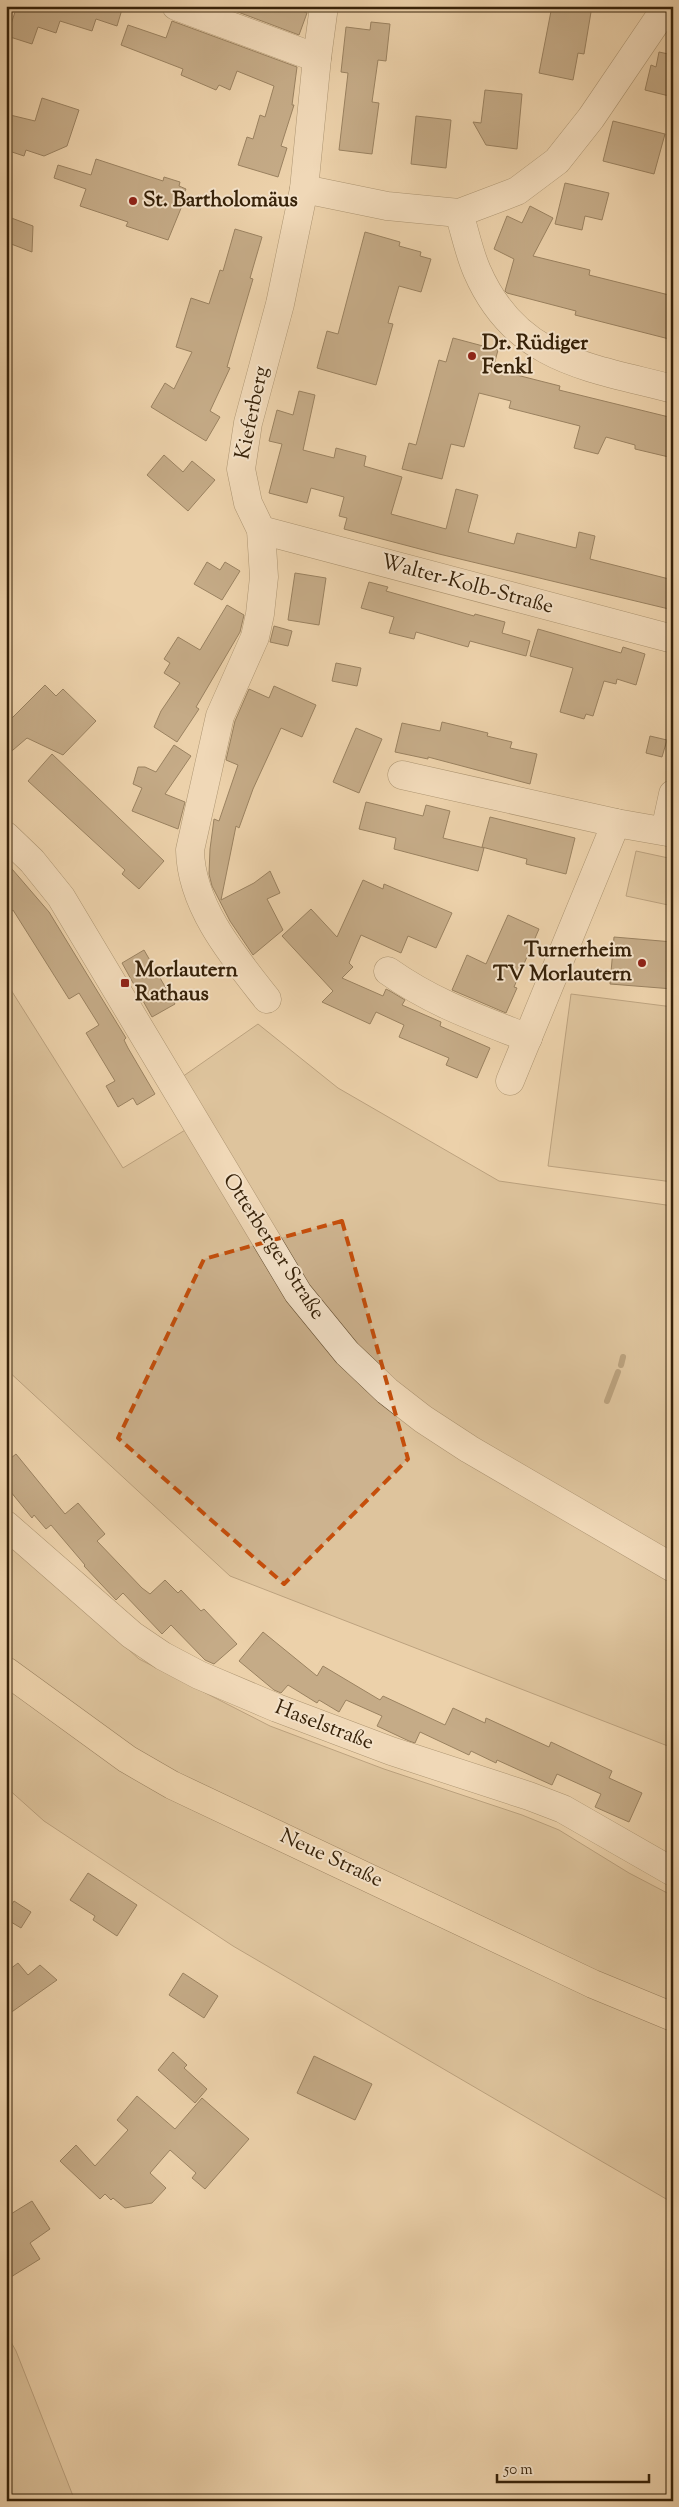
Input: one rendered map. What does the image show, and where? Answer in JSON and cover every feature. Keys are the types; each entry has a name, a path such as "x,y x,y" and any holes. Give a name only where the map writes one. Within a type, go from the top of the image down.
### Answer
{"main road":[{"name":"Neue Straße","path":"6,1670 119,1754 172,1785 593,1984 673,2017"}],"street":[{"path":"176,6 317,58"},
{"name":"Kieferberg","path":"266,999 239,963 210,916 196,888 190,867 190,850 220,716 256,637 264,577 261,530 248,502 241,469 248,423 280,304 304,189 324,6"},
{"path":"304,189 387,206 460,213 517,190 557,161 591,118 667,6"},
{"path":"460,213 476,270 499,310 519,332 542,349 571,363 673,389"},
{"name":"Walter-Kolb-Straße","path":"261,530 673,639"},
{"path":"402,775 669,832 673,794"},
{"path":"510,1080 616,822"},
{"name":"Otterberger Straße","path":"6,836 32,861 61,897 298,1293 347,1353 387,1391 422,1419 476,1453 673,1568"},
{"path":"388,971 418,992 459,1012 528,1038"},
{"name":"Haselstraße","path":"6,1525 132,1634 163,1656 185,1668 277,1708 391,1751 563,1809 673,1872"}],"highlighted area":[{"path":"342,1221 408,1459 284,1584 118,1438 204,1259"}],"shaded area":[{"path":"636,851 673,859 673,906 626,896"},
{"path":"6,982 123,1168 195,1124 172,1084 258,1024 338,1088 499,1181 673,1206 673,1748 230,1576 6,1369"},
{"path":"571,994 673,1007 673,1182 548,1166"},
{"path":"6,1539 139,1659 270,1726 384,1769 522,1815 559,1830 629,1873 673,1896 673,2203 233,1946 44,1821 6,1787"},
{"path":"6,2333 16,2351 75,2501 6,2501"}],"building":[{"path":"17,6 123,6 117,26 96,19 92,31 60,21 56,33 38,27 32,44 7,36"},
{"path":"222,6 291,6 307,13 299,35"},
{"path":"552,6 592,6 584,54 578,53 573,80 539,73"},
{"path":"172,21 297,67 292,105 294,105 281,146 287,148 278,177 238,165 247,137 253,139 260,115 265,117 274,86 237,71 230,90 219,85 216,90 181,75 183,69 121,45 128,25 166,38"},
{"path":"371,22 390,24 386,61 378,60 372,102 379,103 372,154 339,150 348,73 341,72 346,27 370,30"},
{"path":"659,52 673,55 673,82 669,96 645,90 651,65 656,67"},
{"path":"485,90 522,94 517,149 486,145 473,122 481,123"},
{"path":"42,98 79,110 67,146 44,156 26,150 24,156 6,150 6,114 35,121"},
{"path":"416,116 451,120 446,168 411,164"},
{"path":"613,121 665,134 654,174 603,161"},
{"name":"St. Bartholomäus","path":"96,159 163,181 164,177 180,182 179,186 186,189 183,195 186,196 168,240 126,226 128,222 80,206 86,189 54,178 58,165 91,175"},
{"path":"565,183 609,193 602,220 585,216 582,230 555,224"},
{"path":"530,206 553,218 533,256 590,270 589,275 673,296 673,340 575,315 576,311 507,293 505,291 514,259 494,249 507,216 522,223"},
{"path":"6,216 33,226 32,252 6,242"},
{"path":"235,229 262,237 250,278 253,279 227,367 230,368 210,411 220,417 206,441 151,407 165,383 174,389 192,352 176,347 191,298 209,304 220,270 223,271"},
{"path":"365,232 400,242 399,246 421,252 420,256 431,259 421,292 399,286 388,323 393,324 376,385 317,368 327,331 338,334"},
{"path":"453,338 498,350 493,369 560,386 559,390 673,418 673,458 635,449 635,445 606,437 598,454 574,448 580,426 509,408 511,401 479,393 464,447 451,444 442,479 402,469 409,443 416,445 439,360 446,362"},
{"path":"299,391 315,395 303,450 334,458 336,448 366,456 364,466 402,477 391,514 446,529 456,489 478,495 468,532 514,544 517,533 576,548 579,532 595,536 590,559 673,580 673,610 439,554 344,529 347,518 339,516 344,497 311,488 307,503 269,493 282,444 269,441 277,410 293,415"},
{"path":"164,455 183,472 192,461 215,480 188,511 147,475"},
{"path":"207,562 220,570 225,562 240,571 222,600 194,584"},
{"path":"295,573 326,578 319,625 288,620"},
{"path":"369,582 388,587 386,591 474,616 475,614 505,622 502,633 530,641 526,656 470,641 468,647 416,632 414,639 389,633 394,617 361,608"},
{"path":"227,605 244,615 240,632 196,707 199,709 177,742 154,727 161,711 180,683 164,673 170,663 164,659 178,637 200,650"},
{"path":"274,626 292,631 288,646 270,642"},
{"path":"538,629 621,653 623,647 645,654 636,685 617,679 616,684 604,681 593,716 586,714 584,719 560,712 573,668 530,656"},
{"path":"336,663 361,668 357,686 332,681"},
{"path":"45,685 56,696 63,689 96,721 63,755 27,738 6,756 6,724"},
{"path":"274,686 316,705 302,737 281,728 253,789 239,828 236,826 221,900 254,883 270,871 280,893 267,899 283,930 253,955 230,921 212,886 209,874 210,849 214,819 219,821 238,765 226,760 235,721 249,689 269,698"},
{"path":"442,722 488,733 487,736 512,742 510,748 537,754 530,784 428,757 428,759 395,752 402,723 440,731"},
{"path":"356,728 382,739 359,793 333,782"},
{"path":"650,736 667,740 662,757 646,753"},
{"path":"174,745 191,756 165,794 185,802 178,829 132,811 142,788 133,784 138,767 145,767 156,772"},
{"path":"52,754 164,861 139,889 122,874 125,870 28,781"},
{"path":"366,802 423,816 426,805 450,811 443,838 484,848 478,871 394,849 396,838 359,829"},
{"path":"490,817 575,838 566,874 526,864 527,859 482,847"},
{"path":"6,862 49,912 126,1038 124,1040 128,1048 155,1094 137,1105 133,1098 118,1107 106,1086 115,1081 86,1033 99,1025 79,993 69,999 13,910 6,915"},
{"path":"363,880 383,889 384,884 452,913 436,948 408,936 401,953 361,935 349,963 353,967 342,978 383,996 386,989 405,1000 402,1005 441,1022 440,1026 490,1048 477,1078 446,1065 449,1058 399,1037 404,1025 376,1012 370,1024 322,1002 333,991 282,936 311,909 337,937"},
{"path":"508,915 539,929 514,987 517,988 506,1013 452,990 467,955 486,964"},
{"name":"Turnerheim TV Morlautern","path":"614,937 673,942 673,989 610,984"},
{"path":"144,950 175,1004 152,1017 122,963"},
{"path":"16,1454 65,1514 78,1503 105,1534 97,1541 142,1588 150,1594 165,1580 178,1593 181,1590 201,1611 204,1609 237,1644 214,1664 205,1660 171,1625 162,1634 123,1593 116,1600 84,1566 51,1525 46,1529 34,1515 32,1518 6,1486 6,1462"},
{"path":"263,1632 317,1676 323,1666 380,1700 383,1696 445,1725 453,1708 485,1723 486,1718 549,1747 551,1742 612,1771 609,1778 642,1793 629,1822 595,1807 601,1794 557,1774 552,1785 497,1760 496,1763 471,1751 469,1755 420,1732 415,1743 409,1741 377,1726 382,1716 346,1700 339,1712 319,1700 317,1703 288,1685 281,1693 274,1690 239,1661"},
{"path":"88,1873 137,1905 117,1936 93,1920 95,1916 70,1900"},
{"path":"14,1901 31,1912 21,1928 6,1919 6,1914"},
{"path":"18,1963 28,1975 40,1965 57,1980 6,2016 6,1972"},
{"path":"183,1973 218,1996 204,2018 169,1995"},
{"path":"173,2052 187,2065 184,2068 207,2089 195,2103 158,2070"},
{"path":"314,2056 372,2084 355,2120 297,2093"},
{"path":"137,2096 175,2129 202,2098 249,2139 205,2189 192,2178 196,2173 170,2150 150,2173 166,2188 152,2203 125,2208 105,2194 100,2199 60,2161 76,2145 95,2166 128,2130 117,2120"},
{"path":"32,2201 50,2229 30,2243 40,2259 6,2280 6,2217"}],"waterway":[{"path":"621,1365 623,1357"},
{"path":"607,1401 618,1372"}],"place":[{"name":"St. Bartholomäus","path":"133,201"},
{"name":"Dr. Rüdiger Fenkl","path":"472,356"},
{"name":"Turnerheim TV Morlautern","path":"642,963"},
{"name":"Morlautern Rathaus","path":"125,983"}]}
